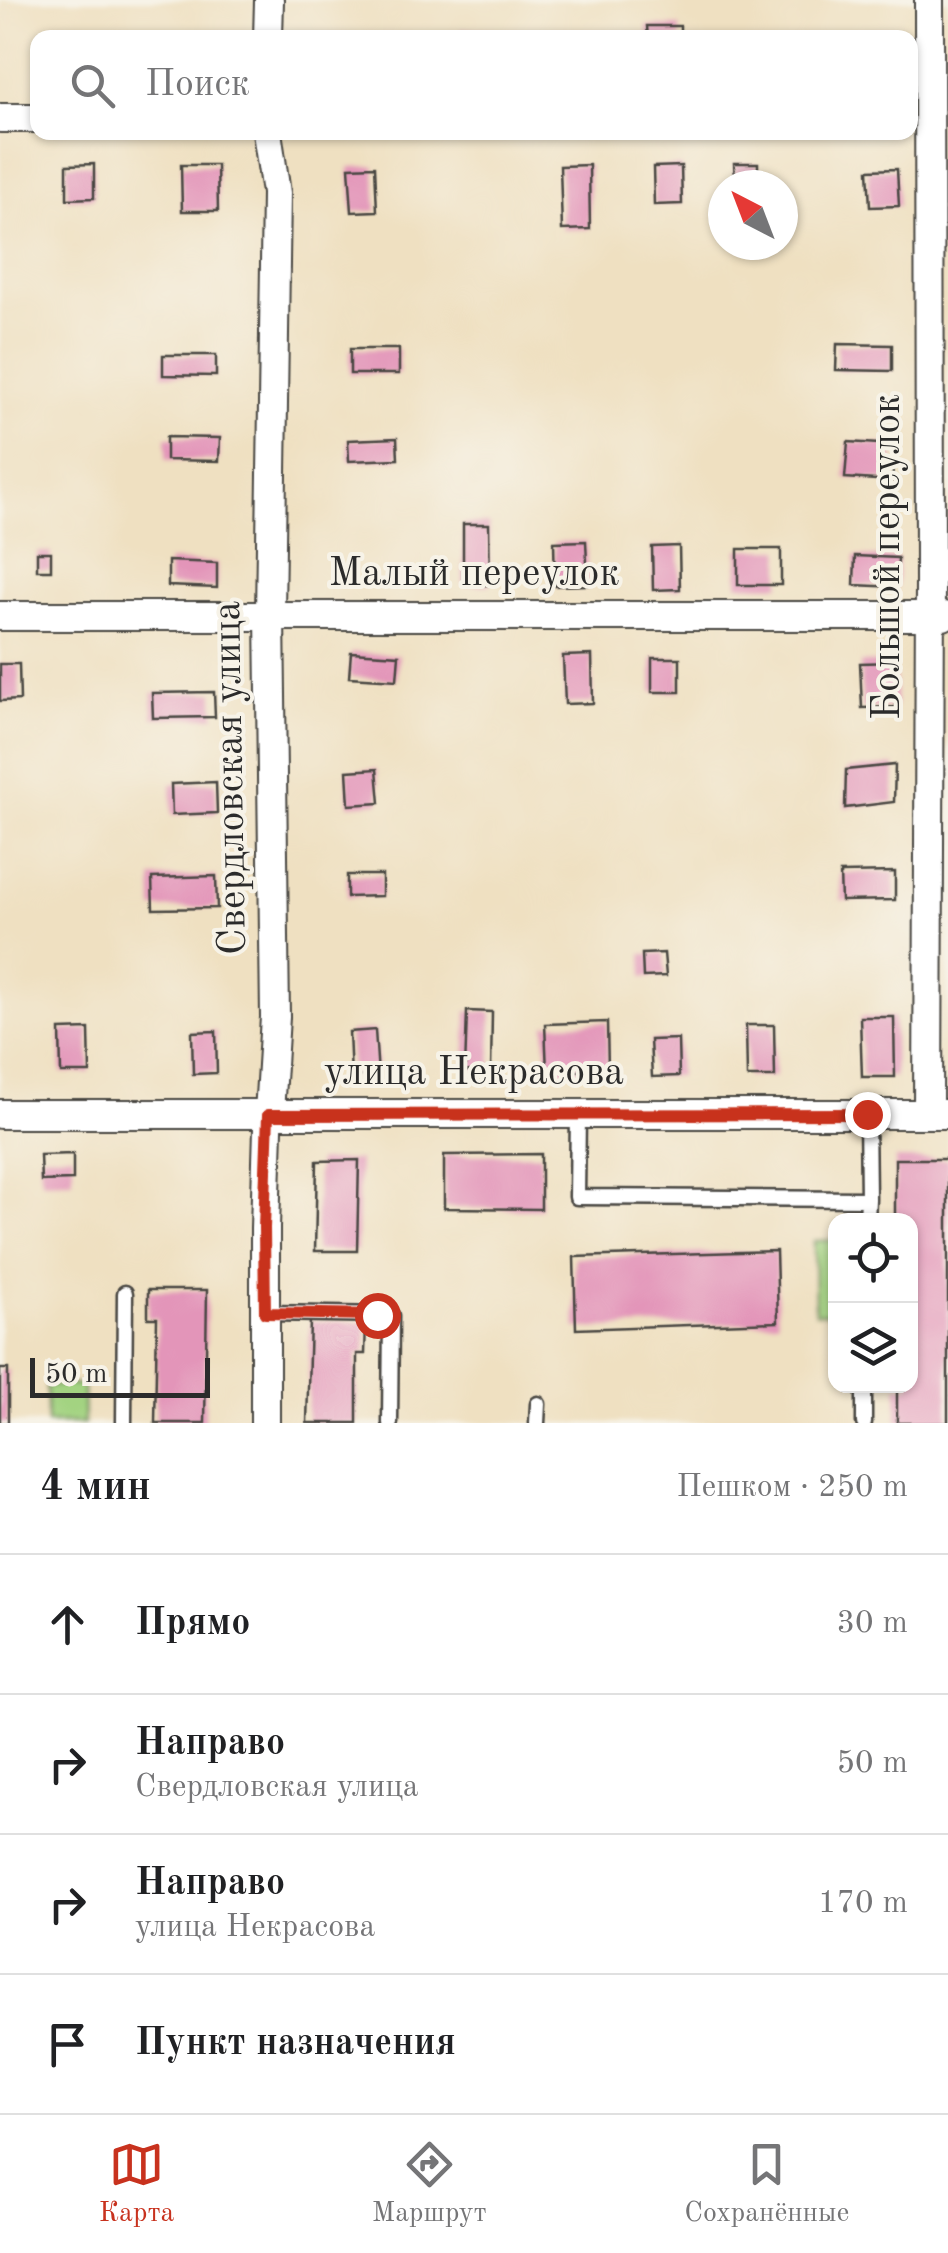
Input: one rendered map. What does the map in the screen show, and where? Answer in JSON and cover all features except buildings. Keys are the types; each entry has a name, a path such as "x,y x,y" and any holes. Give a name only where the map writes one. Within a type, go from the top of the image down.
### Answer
{"street":[{"path":"268,30 270,0"},
{"name":"Большой переулок","path":"928,0 939,616 938,1114"},
{"path":"0,118 30,118"},
{"name":"Свердловская улица","path":"265,1423 264,1228 275,1018 270,614 276,193 268,140"},
{"name":"Малый переулок","path":"0,616 939,616"},
{"name":"улица Некрасова","path":"0,1114 938,1114"}],"lane":[{"path":"578,1114 577,1197 868,1199"},
{"path":"867,1114 867,1213"},
{"path":"124,1423 125,1293"},
{"path":"265,1313 391,1316 390,1423"},
{"path":"864,1393 864,1423"},
{"path":"538,1404 538,1423"}],"green space":[{"path":"828,1240 828,1313 815,1313 814,1241"},
{"path":"83,1384 84,1423 47,1423 46,1386"}],"route":[{"path":"377,1315 265,1313 268,1115 867,1114"}]}
